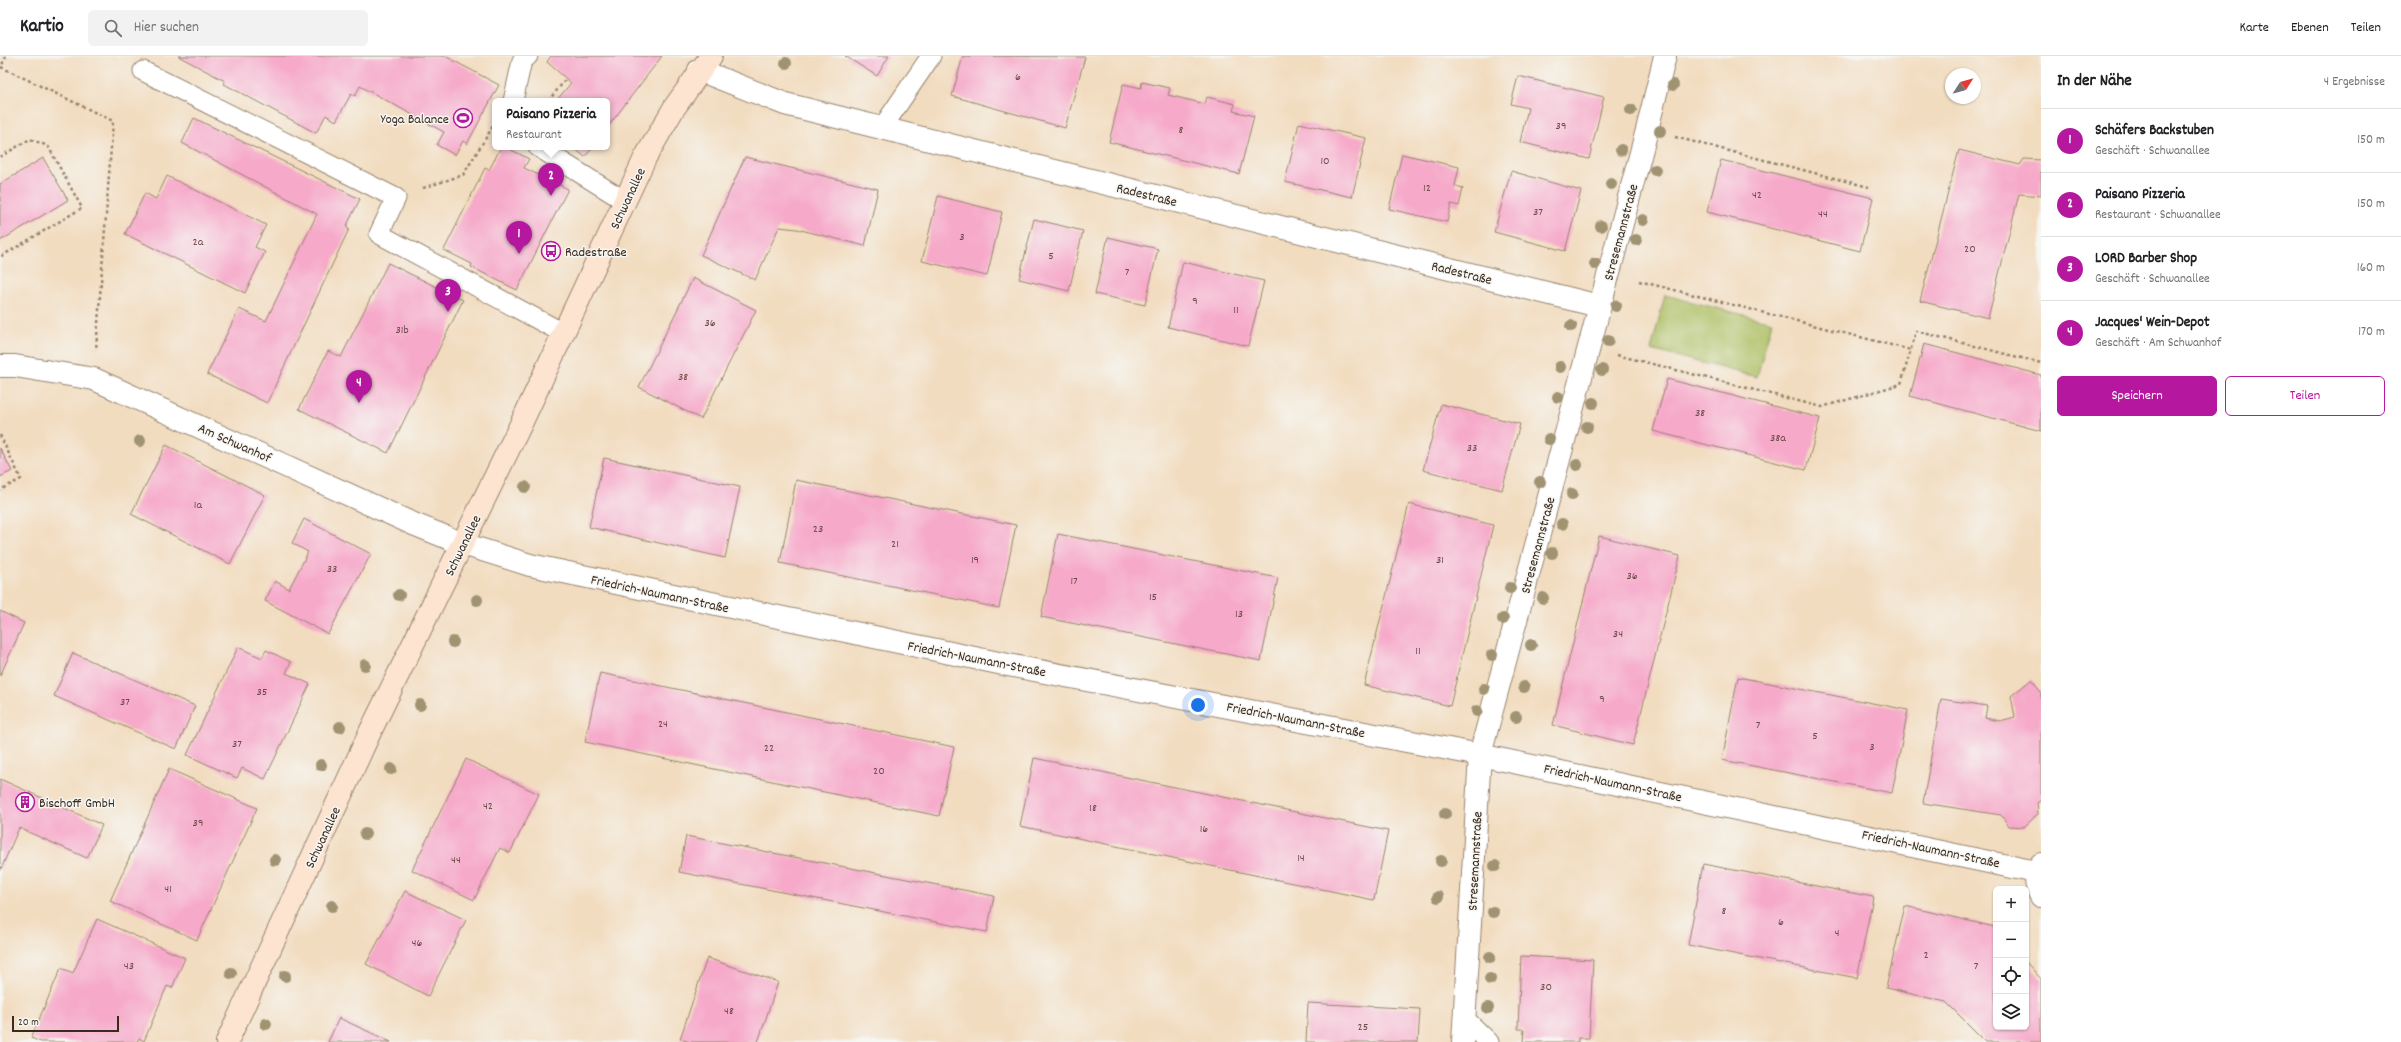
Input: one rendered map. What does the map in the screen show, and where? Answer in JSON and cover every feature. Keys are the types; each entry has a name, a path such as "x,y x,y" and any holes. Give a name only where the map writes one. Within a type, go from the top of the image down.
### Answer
{"main road":[{"name":"Schwanallee","path":"227,1042 371,730 463,544 625,201 660,133 705,63"}],"street":[{"name":"Stresemannstraße","path":"1463,1042 1480,754 1590,348 1599,306 1648,130 1665,56"},
{"name":"Radestraße","path":"705,63 785,104 1599,306"},
{"name":"Am Schwanhof","path":"0,366 15,366 94,379 411,523 463,544"},
{"name":"Friedrich-Naumann-Straße","path":"463,544 530,565 579,576 1008,665 1480,754 2038,868"},
{"path":"2038,868 2038,890 2041,896"}],"lane":[{"path":"515,98 522,61 528,56"},
{"path":"882,128 931,56"},
{"path":"143,71 396,198 378,234 562,333"},
{"path":"543,150 625,201"},
{"path":"1464,1018 1489,1042"}],"path":[{"path":"6,56 1,67 113,121 94,379"},
{"path":"550,98 567,78"},
{"path":"396,198 463,175 492,128"},
{"path":"1648,130 1868,187"},
{"path":"0,157 30,139 48,146 82,208 0,257"},
{"path":"1609,272 1912,350"},
{"path":"1590,348 1822,407 1901,384 1912,350 1916,330 2041,363"},
{"path":"0,435 21,479 0,490"}],"green space":[{"path":"1665,295 1772,322 1757,377 1651,350"}],"building":[{"path":"178,56 445,56 499,85 467,144 463,141 455,155 437,145 444,132 360,86 355,96 351,94 336,121 326,115 316,133 224,84 225,81"},
{"path":"551,56 662,56 610,124 610,98 558,98 571,83 547,62"},
{"path":"845,56 889,56 877,76"},
{"path":"963,56 1085,57 1065,128 952,96"},
{"path":"1518,76 1604,97 1589,159 1520,142 1528,108 1511,104"},
{"path":"1142,82 1170,88 1168,95 1205,104 1207,97 1235,104 1233,111 1254,116 1239,174 1109,142 1123,84 1141,88"},
{"path":"194,118 360,199 346,227 349,229 267,403 207,374 239,309 266,321 317,214 182,143"},
{"path":"1299,123 1366,138 1352,197 1285,182"},
{"path":"499,150 512,150 529,159 524,168 568,189 517,290 471,267 472,264 444,250 485,168 489,170"},
{"path":"577,150 591,150 585,157"},
{"path":"1959,150 2020,165 2024,159 2041,160 2041,196 2019,194 1988,318 1920,301"},
{"path":"1402,154 1459,167 1455,186 1463,188 1459,206 1451,204 1447,222 1389,209"},
{"path":"745,157 878,189 865,246 797,229 779,227 755,280 701,255"},
{"path":"43,158 68,200 0,241 0,184"},
{"path":"1721,160 1873,198 1860,251 1707,212"},
{"path":"1511,171 1581,191 1565,251 1494,232"},
{"path":"167,176 266,225 255,247 265,252 245,293 125,234 145,193 156,199"},
{"path":"938,196 1002,212 987,276 922,261"},
{"path":"1034,219 1083,231 1069,291 1019,279"},
{"path":"1108,237 1158,249 1145,305 1095,294"},
{"path":"1183,262 1264,281 1248,346 1168,327"},
{"path":"388,263 463,300 388,453 299,409 328,351 341,357"},
{"path":"693,278 756,310 701,419 639,387"},
{"path":"1924,344 2041,375 2041,431 1910,396"},
{"path":"1667,379 1820,418 1806,470 1653,431"},
{"path":"1441,404 1520,424 1502,490 1423,470"},
{"path":"166,445 265,495 230,564 131,514"},
{"path":"0,448 12,471 0,477"},
{"path":"604,458 740,487 725,558 589,527"},
{"path":"796,480 1016,525 999,608 780,563"},
{"path":"1409,504 1493,525 1450,706 1364,685"},
{"path":"304,519 371,554 328,634 265,601 275,581 289,589 308,552 292,543"},
{"path":"1058,534 1278,578 1261,661 1041,617"},
{"path":"1599,536 1680,556 1633,745 1553,725"},
{"path":"0,611 24,623 0,676"},
{"path":"238,647 262,658 266,650 291,662 286,673 310,684 265,779 242,768 237,778 187,755"},
{"path":"73,653 195,706 176,749 54,696"},
{"path":"600,673 954,747 939,816 585,742"},
{"path":"1738,677 1908,710 1892,793 1722,760"},
{"path":"2031,680 2041,692 2041,800 2037,803 2038,814 2024,827 2009,826 2001,815 1923,803 1941,699 1987,706 1985,718 2000,721 2015,717 2011,696"},
{"path":"1034,758 1388,831 1374,900 1020,826"},
{"path":"466,759 539,794 510,853 500,848 474,900 412,870"},
{"path":"169,769 257,808 197,940 110,901"},
{"name":"Bischoff GmbH","path":"0,779 102,825 87,858 19,828 0,871"},
{"path":"686,836 994,896 987,932 679,872"},
{"path":"1703,864 1873,897 1857,978 1688,945"},
{"path":"405,891 466,920 428,996 366,964"},
{"path":"1905,906 1993,927 1993,1030 2029,1030 2029,965 2041,979 2041,1042 1986,1042 1946,1002 1886,988"},
{"path":"97,919 185,958 172,988 167,986 144,1041 139,1038 137,1042 41,1042 31,1038 61,968 73,973"},
{"path":"1521,956 1593,960 1589,1038 1578,1038 1578,1042 1523,1042 1524,1029 1518,1029"},
{"path":"707,958 778,982 758,1042 690,1042 680,1039"},
{"path":"1308,1003 1420,1009 1418,1042 1306,1042"},
{"path":"339,1018 391,1042 328,1042"}],"place":[{"name":"Yoga Balance","path":"463,118"},
{"name":"Paisano Pizzeria","path":"551,196"},
{"name":"Radestraße","path":"551,251"},
{"name":"Schäfers Backstuben","path":"519,254"},
{"name":"LORD Barber Shop","path":"448,312"},
{"name":"Jacques' Wein-Depot","path":"359,403"},
{"name":"Bischoff GmbH","path":"25,802"}]}
